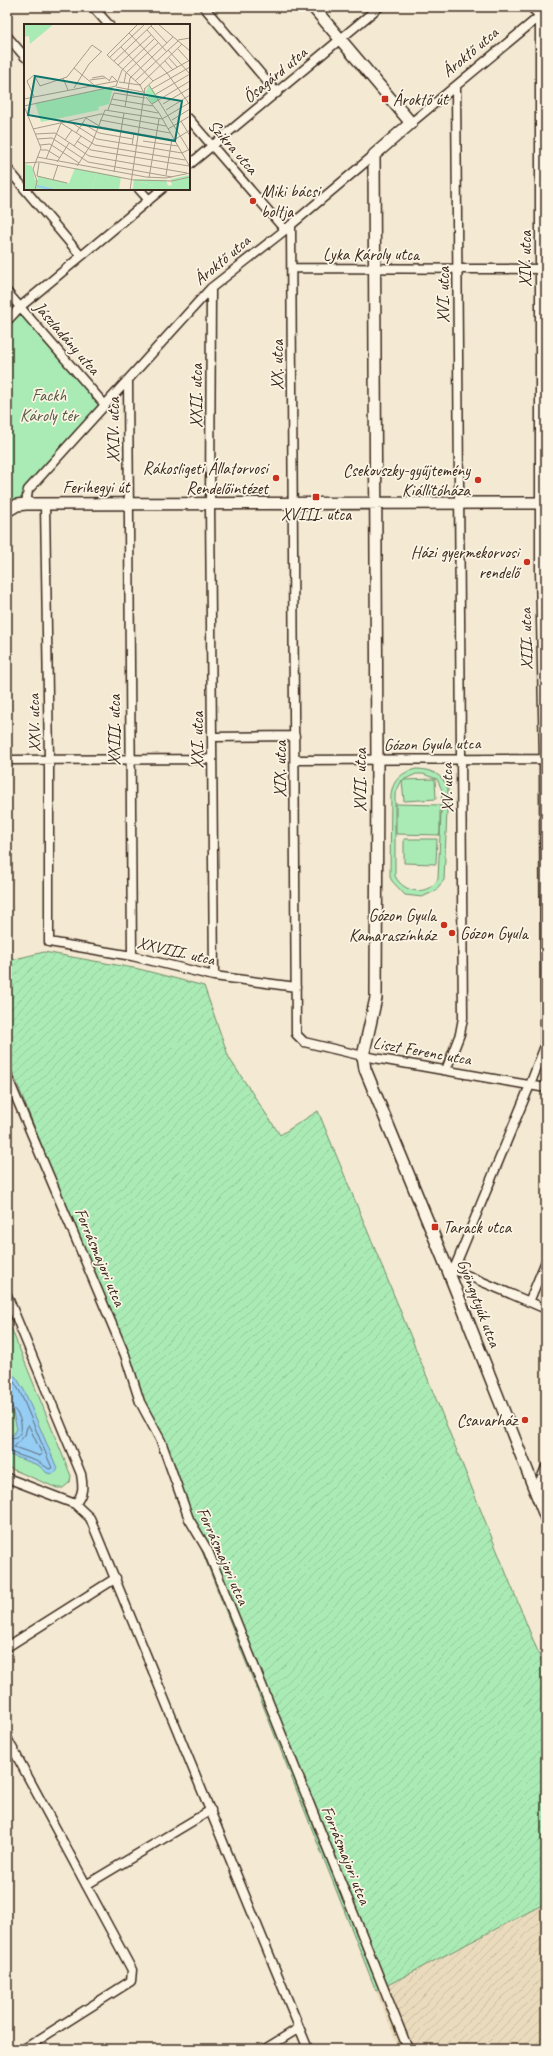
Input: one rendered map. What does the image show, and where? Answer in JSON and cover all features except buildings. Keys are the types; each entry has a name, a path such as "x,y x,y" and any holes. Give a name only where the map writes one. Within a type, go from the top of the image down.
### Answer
{"street":[{"path":"93,7 108,24"},
{"path":"204,7 277,93"},
{"path":"313,7 412,123"},
{"name":"Ősagárd utca","path":"190,164 379,7"},
{"path":"531,7 543,14"},
{"name":"XIV. utca","path":"543,14 544,503"},
{"name":"Ároktő utca","path":"26,504 28,490 211,288 288,228 543,14"},
{"path":"7,36 24,56"},
{"name":"XVI. utca","path":"456,87 460,503"},
{"name":"Szikra utca","path":"190,120 211,146 288,228"},
{"path":"374,155 375,504"},
{"path":"7,168 24,188"},
{"path":"26,190 81,256"},
{"path":"140,190 149,200"},
{"path":"7,321 20,307 161,190"},
{"name":"XX. utca","path":"288,228 292,268 292,504"},
{"name":"Lyka Károly utca","path":"292,268 543,269"},
{"name":"XXII. utca","path":"210,504 211,288"},
{"name":"Jászladány utca","path":"7,292 105,405"},
{"name":"XXIV. utca","path":"128,380 128,504"},
{"name":"XV. utca","path":"446,1070 460,1034 463,1018 460,503"},
{"name":"Ferihegyi út","path":"7,510 17,505 26,504 544,503"},
{"name":"XIII. utca","path":"530,1085 545,1046 544,503"},
{"name":"XXV. utca","path":"45,504 50,760 49,942"},
{"name":"XXIII. utca","path":"128,504 129,759 132,956"},
{"name":"XXI. utca","path":"210,504 214,976"},
{"name":"XIX. utca","path":"292,504 295,736 296,1034"},
{"name":"XVII. utca","path":"363,1056 376,998 378,760 375,504"},
{"path":"212,737 295,736"},
{"path":"7,760 212,758"},
{"name":"Gózon Gyula utca","path":"295,760 545,759"},
{"name":"XXVIII. utca","path":"49,942 132,956 214,976 296,987"},
{"name":"Liszt Ferenc utca","path":"296,1034 304,1042 363,1056 546,1088"},
{"name":"Gyöngytyúk utca","path":"363,1056 365,1069 451,1268 535,1493 546,1518"},
{"name":"Forrásmajori utca","path":"7,1076 125,1355 140,1402 160,1441 189,1519 208,1551 408,2049"},
{"path":"530,1085 451,1268 546,1309"},
{"path":"529,1302 546,1261"},
{"path":"7,1295 81,1474 83,1486 82,1496 75,1504"},
{"path":"535,1493 546,1467"},
{"path":"7,1478 75,1504 90,1518 116,1578 308,2049"},
{"path":"7,1647 116,1578"},
{"path":"7,1738 132,1970 131,1981 24,2049"},
{"path":"86,1885 211,1810"},
{"path":"265,2049 299,2028"}],"shaded area":[{"path":"546,1903 546,2049 399,2049 376,1991"}],"green space":[{"name":"Fackh Károly tér","path":"20,307 105,405 25,497 7,511 7,321"},
{"path":"541,433 546,433 546,571 540,571"},
{"path":"421,769 431,771 442,779 448,788 444,880 435,891 422,897 405,895 390,877 391,794 392,789 399,777 411,770","holes":["416,774 423,774 437,779 442,790 438,879 428,888 416,891 404,886 395,876 395,794 402,780 404,801 436,799 435,779 403,780"]},
{"path":"396,804 440,805 440,835 396,834"},
{"path":"404,839 437,839 436,864 404,863"},
{"path":"44,952 139,969 204,986 229,1058 280,1135 318,1111 546,1672 546,1903 376,1991 7,1058 7,961"},
{"path":"7,1318 71,1476 70,1482 63,1488 57,1488 7,1467"}],"water":[{"path":"7,1371 16,1377 24,1390 57,1468 57,1471 53,1474 47,1473 38,1465 7,1454 7,1436 13,1435 17,1429 13,1413 7,1408"}],"place":[{"name":"Ároktő út","path":"385,99"},
{"name":"Miki bácsi boltja","path":"253,201"},
{"name":"Rákosligeti Állatorvosi Rendelőintézet","path":"276,478"},
{"name":"Csekovszky-gyűjtemény Kiállítóháza","path":"478,480"},
{"name":"XVIII. utca","path":"316,497"},
{"name":"Házi gyermekorvosi rendelő","path":"527,562"},
{"name":"Gózon Gyula Kamaraszínház","path":"444,925"},
{"name":"Gózon Gyula","path":"452,933"},
{"name":"Tarack utca","path":"435,1227"},
{"name":"Csavarház","path":"525,1420"}]}
